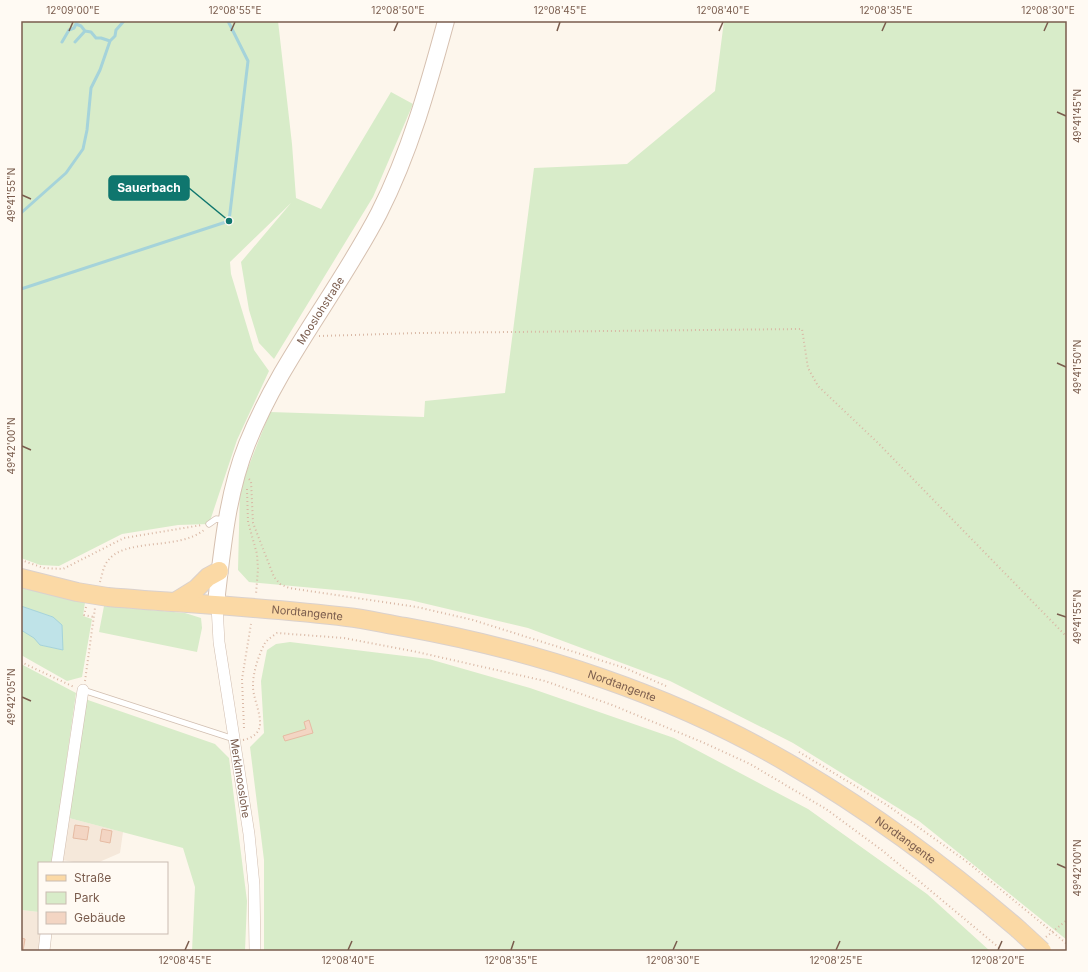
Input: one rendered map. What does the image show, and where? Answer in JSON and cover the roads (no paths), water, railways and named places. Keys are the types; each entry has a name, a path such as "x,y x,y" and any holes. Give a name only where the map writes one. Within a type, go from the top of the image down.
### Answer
{"main road":[{"path":"175,602 196,589 208,577 219,571"},
{"name":"Nordtangente","path":"21,578 77,592 132,599 348,617 456,636 543,659 628,687 720,728 786,762 848,799 916,846 968,886 1042,951"}],"street":[{"name":"Mooslohstraße","path":"217,606 219,571 226,520 237,474 258,418 282,373 316,332 396,177 420,113 446,21"},
{"name":"Merklmooslohe","path":"217,606 219,642 239,739 254,884 255,951"},
{"path":"57,862 83,690"},
{"path":"44,951 46,934"}],"lane":[{"path":"209,524 216,519 226,520"},
{"path":"83,690 239,739"}],"water":[{"path":"21,606 53,617 62,625 63,650 40,645 34,638 21,630"}],"waterway":[{"path":"21,213 66,173 83,149 87,130 91,88 100,70 110,41 115,36 116,30 124,21"},
{"path":"21,289 229,221 248,61 228,21"},
{"path":"62,42 69,30 74,28 76,24 81,26 85,31 91,32 96,38 110,41"},
{"path":"75,42 85,31"}],"place":[{"name":"Sauerbach","path":"229,221"}]}
